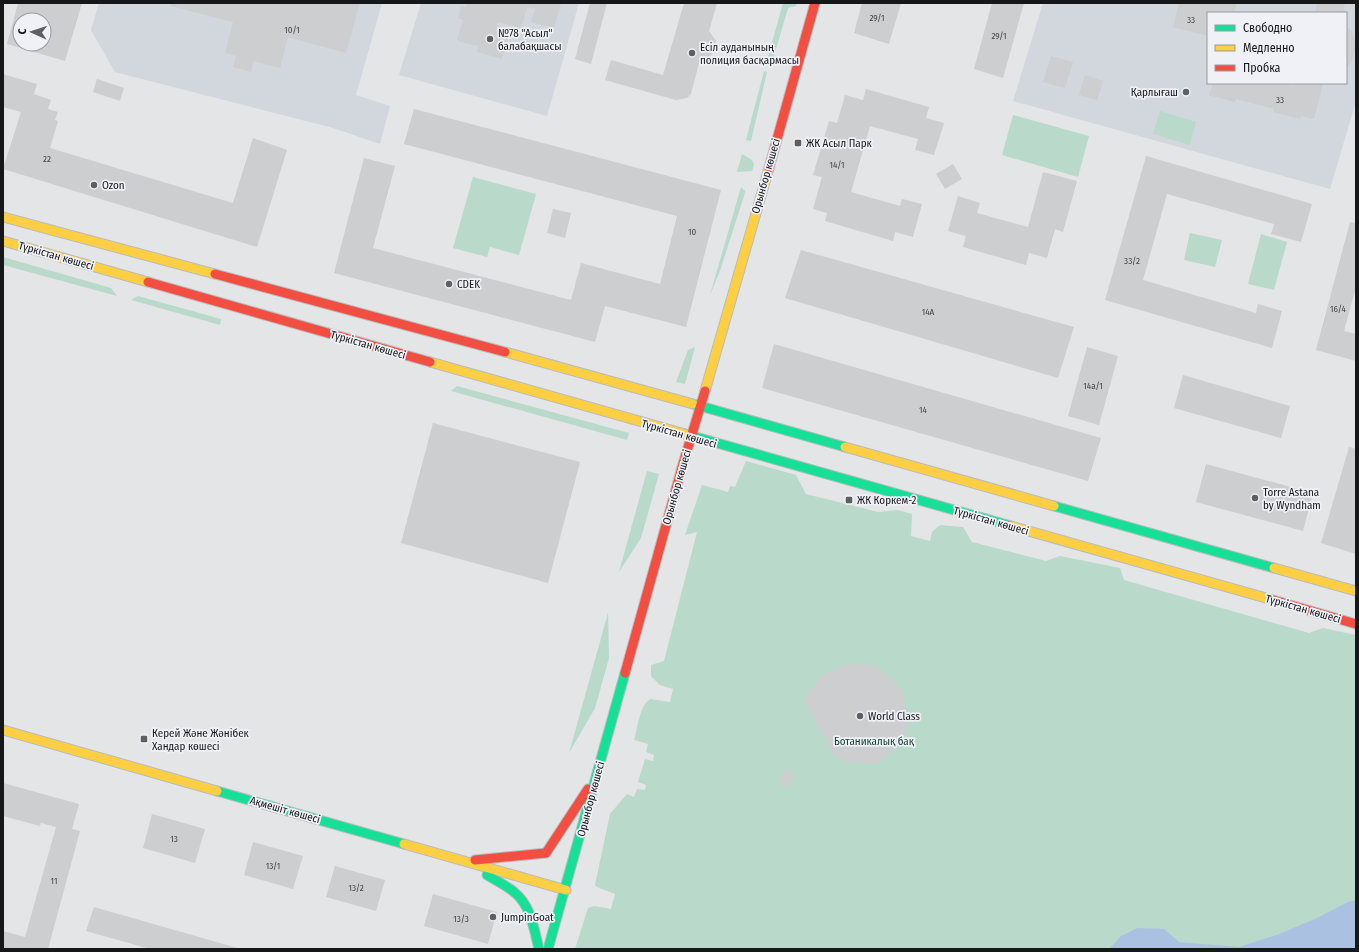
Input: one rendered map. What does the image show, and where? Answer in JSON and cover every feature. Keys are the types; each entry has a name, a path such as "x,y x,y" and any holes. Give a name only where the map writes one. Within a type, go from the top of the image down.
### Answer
{"main road":[{"name":"Орынбор көшесі","path":"548,949 566,890 683,464 701,407 815,3"},
{"path":"3,217 701,407 1356,591"},
{"name":"Түркістан көшесі","path":"3,241 1356,624"},
{"path":"1079,513 1091,523 1093,527"},
{"path":"1076,545 1086,545 1094,538"},
{"path":"1154,544 1156,541 1170,538"},
{"path":"1151,556 1163,570"},
{"name":"Ақмешіт көшесі","path":"3,730 566,890"},
{"path":"462,861 546,853 597,775"},
{"path":"462,861 516,892 525,902 529,909 539,949"}],"shaded area":[{"path":"99,3 382,3 356,95 390,106 380,144 333,128 115,72 91,30"},
{"name":"№78 \"Асыл\" балабақшасы","path":"421,3 579,3 547,116 399,75"},
{"name":"Қарлығаш","path":"1043,3 1356,3 1356,101 1330,189 1013,101"}],"green space":[{"path":"783,3 797,3 796,6 788,8 772,63 768,57"},
{"path":"764,71 767,72 751,141 746,140"},
{"path":"1160,111 1196,122 1190,145 1153,134"},
{"path":"1013,115 1089,136 1078,177 1002,155"},
{"path":"742,154 752,160 754,164 752,171 737,172"},
{"path":"473,177 536,194 519,255 490,247 487,257 453,248"},
{"path":"741,187 745,191 744,196 720,271 710,295"},
{"path":"1190,233 1222,240 1215,267 1184,260"},
{"path":"1261,234 1287,242 1274,290 1248,284"},
{"path":"3,257 111,288 117,296 3,265"},
{"path":"138,296 221,319 220,325 131,300"},
{"path":"695,347 685,384 676,382 688,350"},
{"path":"457,386 629,433 627,440 451,391"},
{"name":"Ботаникалық бақ","path":"746,461 796,475 806,494 878,512 897,510 912,514 911,536 930,541 932,532 940,525 963,527 972,542 1046,561 1060,556 1120,568 1124,580 1309,633 1323,628 1356,635 1356,949 575,949 588,908 594,906 611,909 615,894 595,885 610,814 627,794 634,797 637,789 645,790 646,785 638,782 645,759 653,761 654,755 646,752 648,744 634,740 641,712 646,702 650,699 670,702 673,689 660,685 651,676 651,665 664,661 697,532 685,535 702,485 728,492 730,486 735,487"},
{"path":"647,471 659,474 641,538 619,572"},
{"path":"608,613 609,658 595,708 569,753"}],"water":[{"path":"1356,900 1356,949 1109,949 1121,936 1137,928 1164,929 1179,942 1239,947 1279,934 1315,919 1348,902"}],"building":[{"path":"18,3 82,3 65,61 34,52 52,52 52,12 16,12"},
{"path":"171,3 360,3 346,53 288,37 280,68 253,61 251,72 233,67 236,56 225,53 233,22 171,6"},
{"path":"467,3 561,3 554,28 531,22 535,9 527,7 521,28 498,22 496,31 509,34 502,59 477,52 478,46 457,41 463,20 458,18 461,6 466,7"},
{"path":"590,3 607,3 591,64 575,59"},
{"name":"Есіл ауданының полиция басқармасы","path":"684,3 717,3 709,31 716,41 715,51 708,58 700,59 691,94 687,98 676,100 605,80 611,60 663,75"},
{"path":"862,3 901,3 889,44 854,33"},
{"path":"992,3 1024,3 1003,78 974,69"},
{"path":"1179,3 1237,3 1234,12 1207,12 1207,36 1173,27"},
{"path":"1317,3 1345,3 1343,12 1315,12"},
{"path":"12,25 12,45 7,44"},
{"path":"1347,28 1352,31 1356,45 1351,63 1347,66"},
{"path":"1051,56 1073,62 1065,88 1043,82"},
{"path":"3,74 37,84 34,94 51,100 48,109 58,112 55,120 58,121 50,148 233,203 253,138 287,150 257,247 3,169 21,112 3,107"},
{"path":"1085,75 1103,81 1097,100 1079,95"},
{"path":"97,79 124,88 120,101 93,92"},
{"path":"1213,84 1286,84 1295,86 1295,84 1323,84 1314,119 1301,116 1300,119 1273,112 1274,109 1236,99 1235,102 1209,95"},
{"path":"866,89 929,107 926,118 944,123 934,155 915,150 918,139 870,126 851,192 900,206 902,199 922,204 913,237 895,232 893,241 825,221 827,213 813,209 822,177 813,175 829,121 837,123 845,95 863,100"},
{"path":"414,109 721,190 686,327 605,306 595,342 334,273 364,158 395,166 373,248 571,300 581,263 660,284 677,216 404,144"},
{"path":"1146,156 1312,204 1301,242 1271,234 1274,224 1167,194 1143,280 1256,313 1258,304 1282,311 1272,348 1105,300"},
{"path":"953,164 962,179 945,189 936,174"},
{"path":"1043,172 1077,181 1063,232 1055,229 1047,258 1029,253 1026,265 963,247 966,236 948,231 958,196 980,203 977,213 1028,227"},
{"path":"553,209 571,213 565,238 547,233"},
{"path":"1350,222 1356,223 1356,287 1344,331 1356,334 1356,361 1316,350"},
{"path":"801,250 1074,327 1058,378 785,298"},
{"path":"774,344 1101,438 1088,481 762,388"},
{"path":"1087,347 1118,356 1099,425 1068,416"},
{"path":"1183,375 1290,406 1281,438 1174,408"},
{"path":"433,423 580,462 548,583 401,543"},
{"path":"1349,447 1356,449 1356,554 1321,543"},
{"name":"Torre Astana by Wyndham","path":"1206,464 1313,493 1303,531 1196,502"},
{"name":"World Class","path":"852,664 873,665 881,670 897,683 903,692 905,702 908,730 883,760 872,764 844,761 832,753 827,740 804,701 809,691 823,675 842,666"},
{"path":"784,769 794,773 790,787 779,784"},
{"path":"3,783 79,804 72,829 80,831 48,949 3,949 3,931 25,937 56,827 41,823 40,826 3,816"},
{"path":"152,814 205,829 195,863 143,848"},
{"path":"253,842 303,856 293,889 244,875"},
{"path":"335,866 385,880 376,911 326,897"},
{"path":"433,894 497,912 488,944 424,926"},
{"path":"94,907 241,949 150,949 86,931"}],"traffic: fast":[{"path":"693,404 845,447"},
{"path":"685,434 1011,526"},
{"path":"1054,506 1274,568"},
{"path":"548,949 625,673"},
{"path":"217,791 404,844"},
{"path":"487,875 520,897 531,918 539,949"}],"traffic: slow":[{"path":"705,391 769,168"},
{"path":"3,217 215,274"},
{"path":"3,241 148,282"},
{"path":"505,352 693,404"},
{"path":"430,362 685,434"},
{"path":"845,447 1054,506"},
{"path":"1011,526 1273,600"},
{"path":"1274,568 1356,591"},
{"path":"3,730 217,791"},
{"path":"404,844 566,890"}],"traffic: jam":[{"path":"769,168 815,3"},
{"path":"215,274 505,352"},
{"path":"148,282 430,362"},
{"path":"625,673 683,464 705,391"},
{"path":"1273,600 1356,624"},
{"path":"475,860 546,853 588,789"}],"place":[{"name":"№78 \"Асыл\" балабақшасы","path":"490,39"},
{"name":"Есіл ауданының полиция басқармасы","path":"692,53"},
{"name":"Қарлығаш","path":"1186,92"},
{"name":"ЖК Асыл Парк","path":"798,143"},
{"name":"Ozon","path":"94,185"},
{"name":"CDEK","path":"449,284"},
{"name":"Torre Astana by Wyndham","path":"1255,498"},
{"name":"ЖК Коркем-2","path":"849,500"},
{"name":"World Class","path":"860,716"},
{"name":"Керей Және Жәнібек Хандар көшесі","path":"144,739"},
{"name":"JumpinGoat","path":"493,917"}]}
